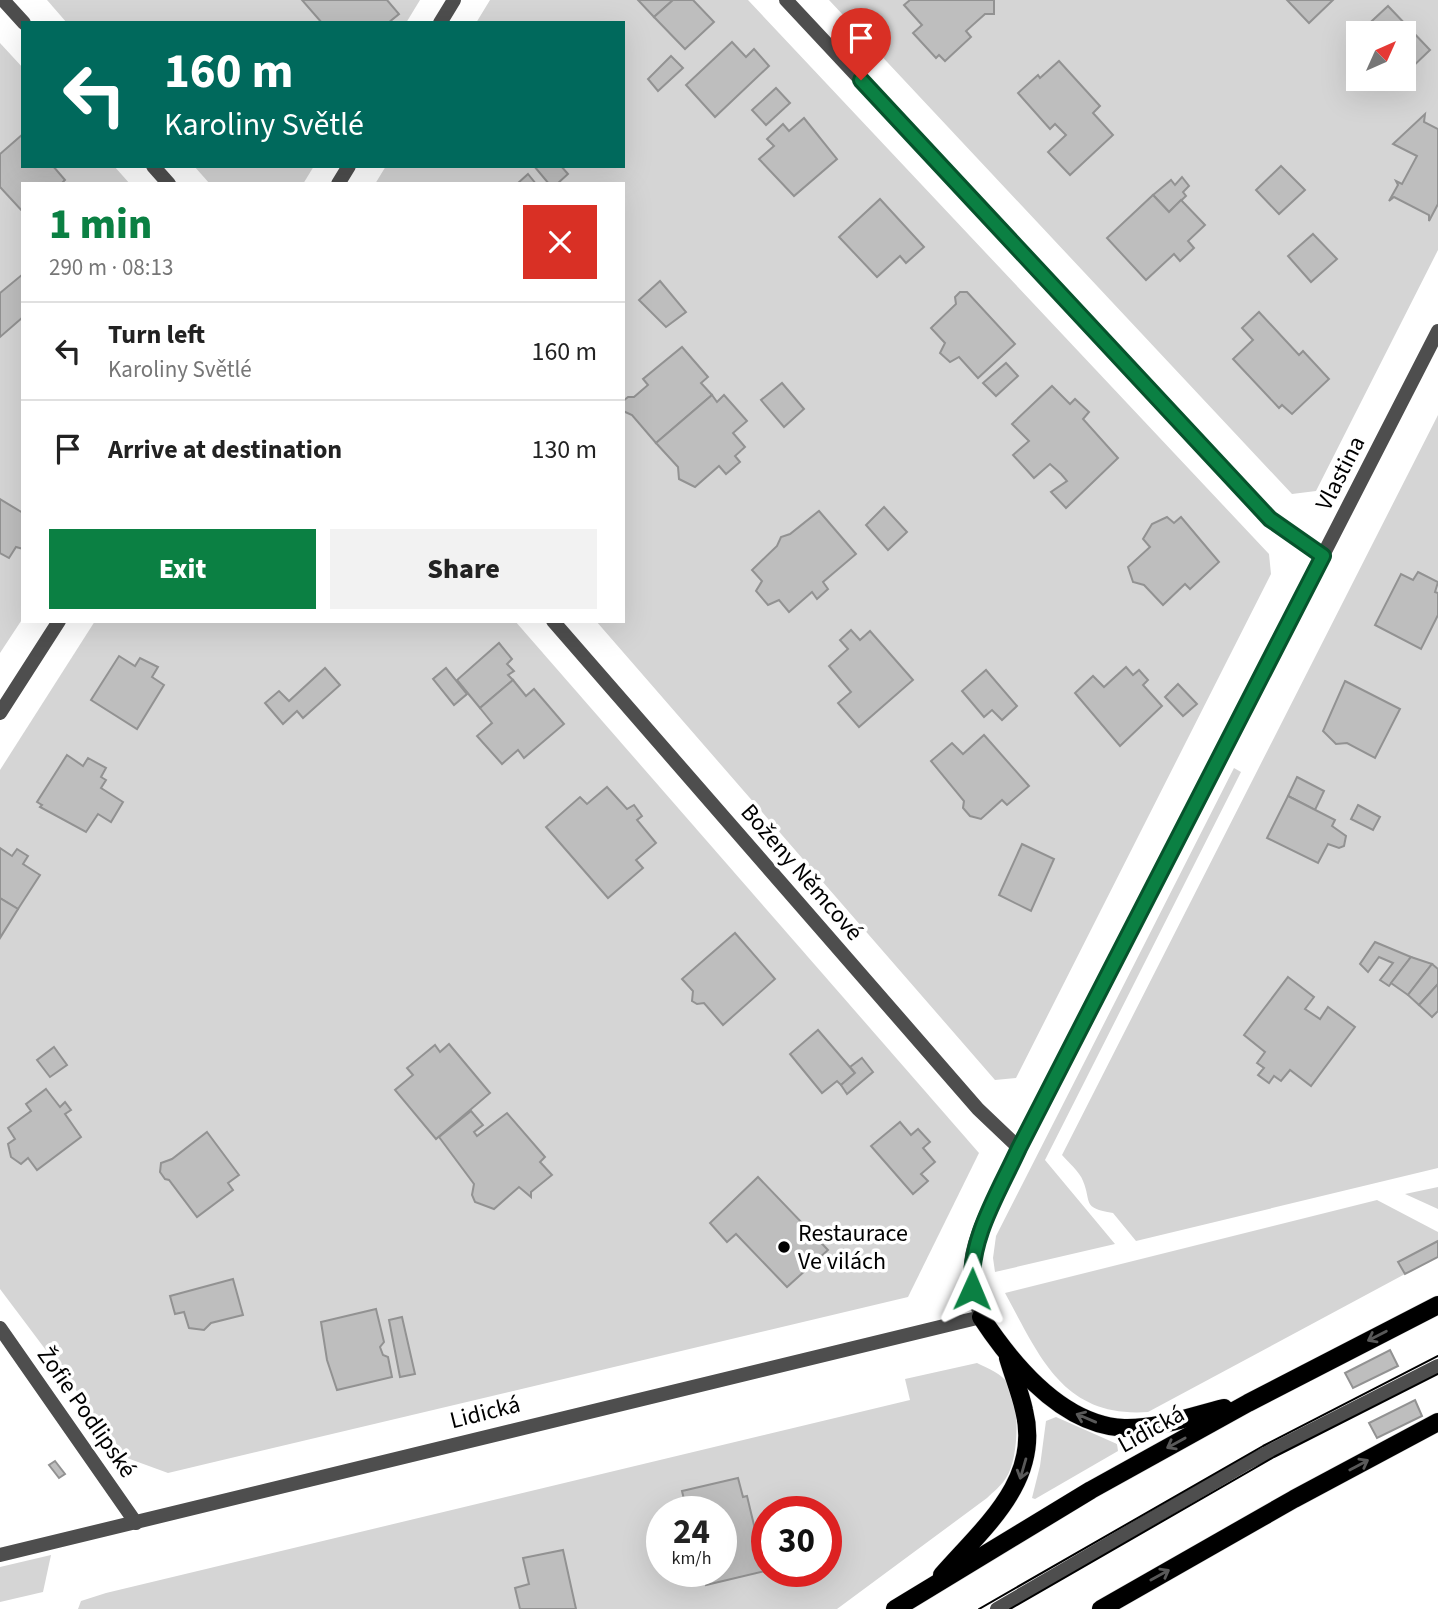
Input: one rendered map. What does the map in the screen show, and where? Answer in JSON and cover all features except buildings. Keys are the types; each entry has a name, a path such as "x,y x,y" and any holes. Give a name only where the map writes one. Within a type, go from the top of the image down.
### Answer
{"main road":[{"name":"Lidická","path":"895,1609 1091,1490 1248,1402 1438,1305"},
{"path":"981,1317 1007,1355 1075,1413 1100,1424 1125,1428 1156,1425 1248,1402"},
{"path":"932,1587 1007,1502 1019,1481 1028,1451 1025,1412 1007,1355"},
{"path":"1101,1609 1294,1499 1438,1422"}],"street":[{"path":"3,0 22,21"},
{"path":"441,21 454,0"},
{"path":"786,0 1270,519 1323,556"},
{"path":"155,168 167,182"},
{"name":"Vlastina","path":"981,1317 972,1289 971,1264 976,1240 1019,1148 1438,331"},
{"path":"0,713 58,623"},
{"name":"Boženy Němcové","path":"555,623 978,1109 1019,1148"},
{"name":"Lidická","path":"0,1555 981,1317"},
{"name":"Žofie Podlipské","path":"0,1328 136,1523"},
{"path":"997,1609 1249,1462 1438,1366"}],"shaded area":[{"path":"47,0 420,0 407,21 65,21"},
{"path":"490,0 748,0 1269,554 1271,574 1016,1078 995,1080 598,623 625,623 625,182 376,182 385,168 625,168 625,21 477,21"},
{"path":"829,0 1438,0 1438,250 1316,491 1292,494"},
{"path":"0,43 21,66 21,168 116,168 128,182 21,182 21,621 0,653"},
{"path":"196,168 313,168 304,182 208,182"},
{"path":"1438,415 1438,1168 1136,1241 1113,1213 1096,1209 1089,1203 1081,1178 1062,1155"},
{"path":"94,623 517,623 979,1153 908,1297 168,1473 127,1458 0,1289 0,770"},
{"path":"1234,768 1241,772 1045,1160 1115,1244 995,1272 993,1258 996,1236"},
{"path":"1438,1187 1438,1209 1405,1194"},
{"path":"1377,1200 1438,1232 1438,1241 1399,1262 1405,1274 1148,1412 1119,1411 1095,1405 1075,1394 1043,1360 1005,1293"},
{"path":"977,1363 994,1372 1003,1378 1013,1394 1016,1418 1014,1458 1006,1478 987,1498 837,1609 78,1609 81,1601 106,1593 910,1400 905,1379"},
{"path":"1056,1417 1117,1444 1118,1451 1035,1499 1032,1498 1040,1466 1046,1421"},
{"path":"51,1555 43,1592 0,1602 0,1567"}],"tram line":[{"path":"979,1609 1263,1446 1438,1356"},
{"path":"1010,1609 1274,1457 1438,1374"}],"place":[{"name":"Restaurace Ve vilách","path":"784,1247"}],"route":[{"path":"861,80 1270,519 1323,556 1019,1148 976,1240 971,1264 972,1289"}]}
